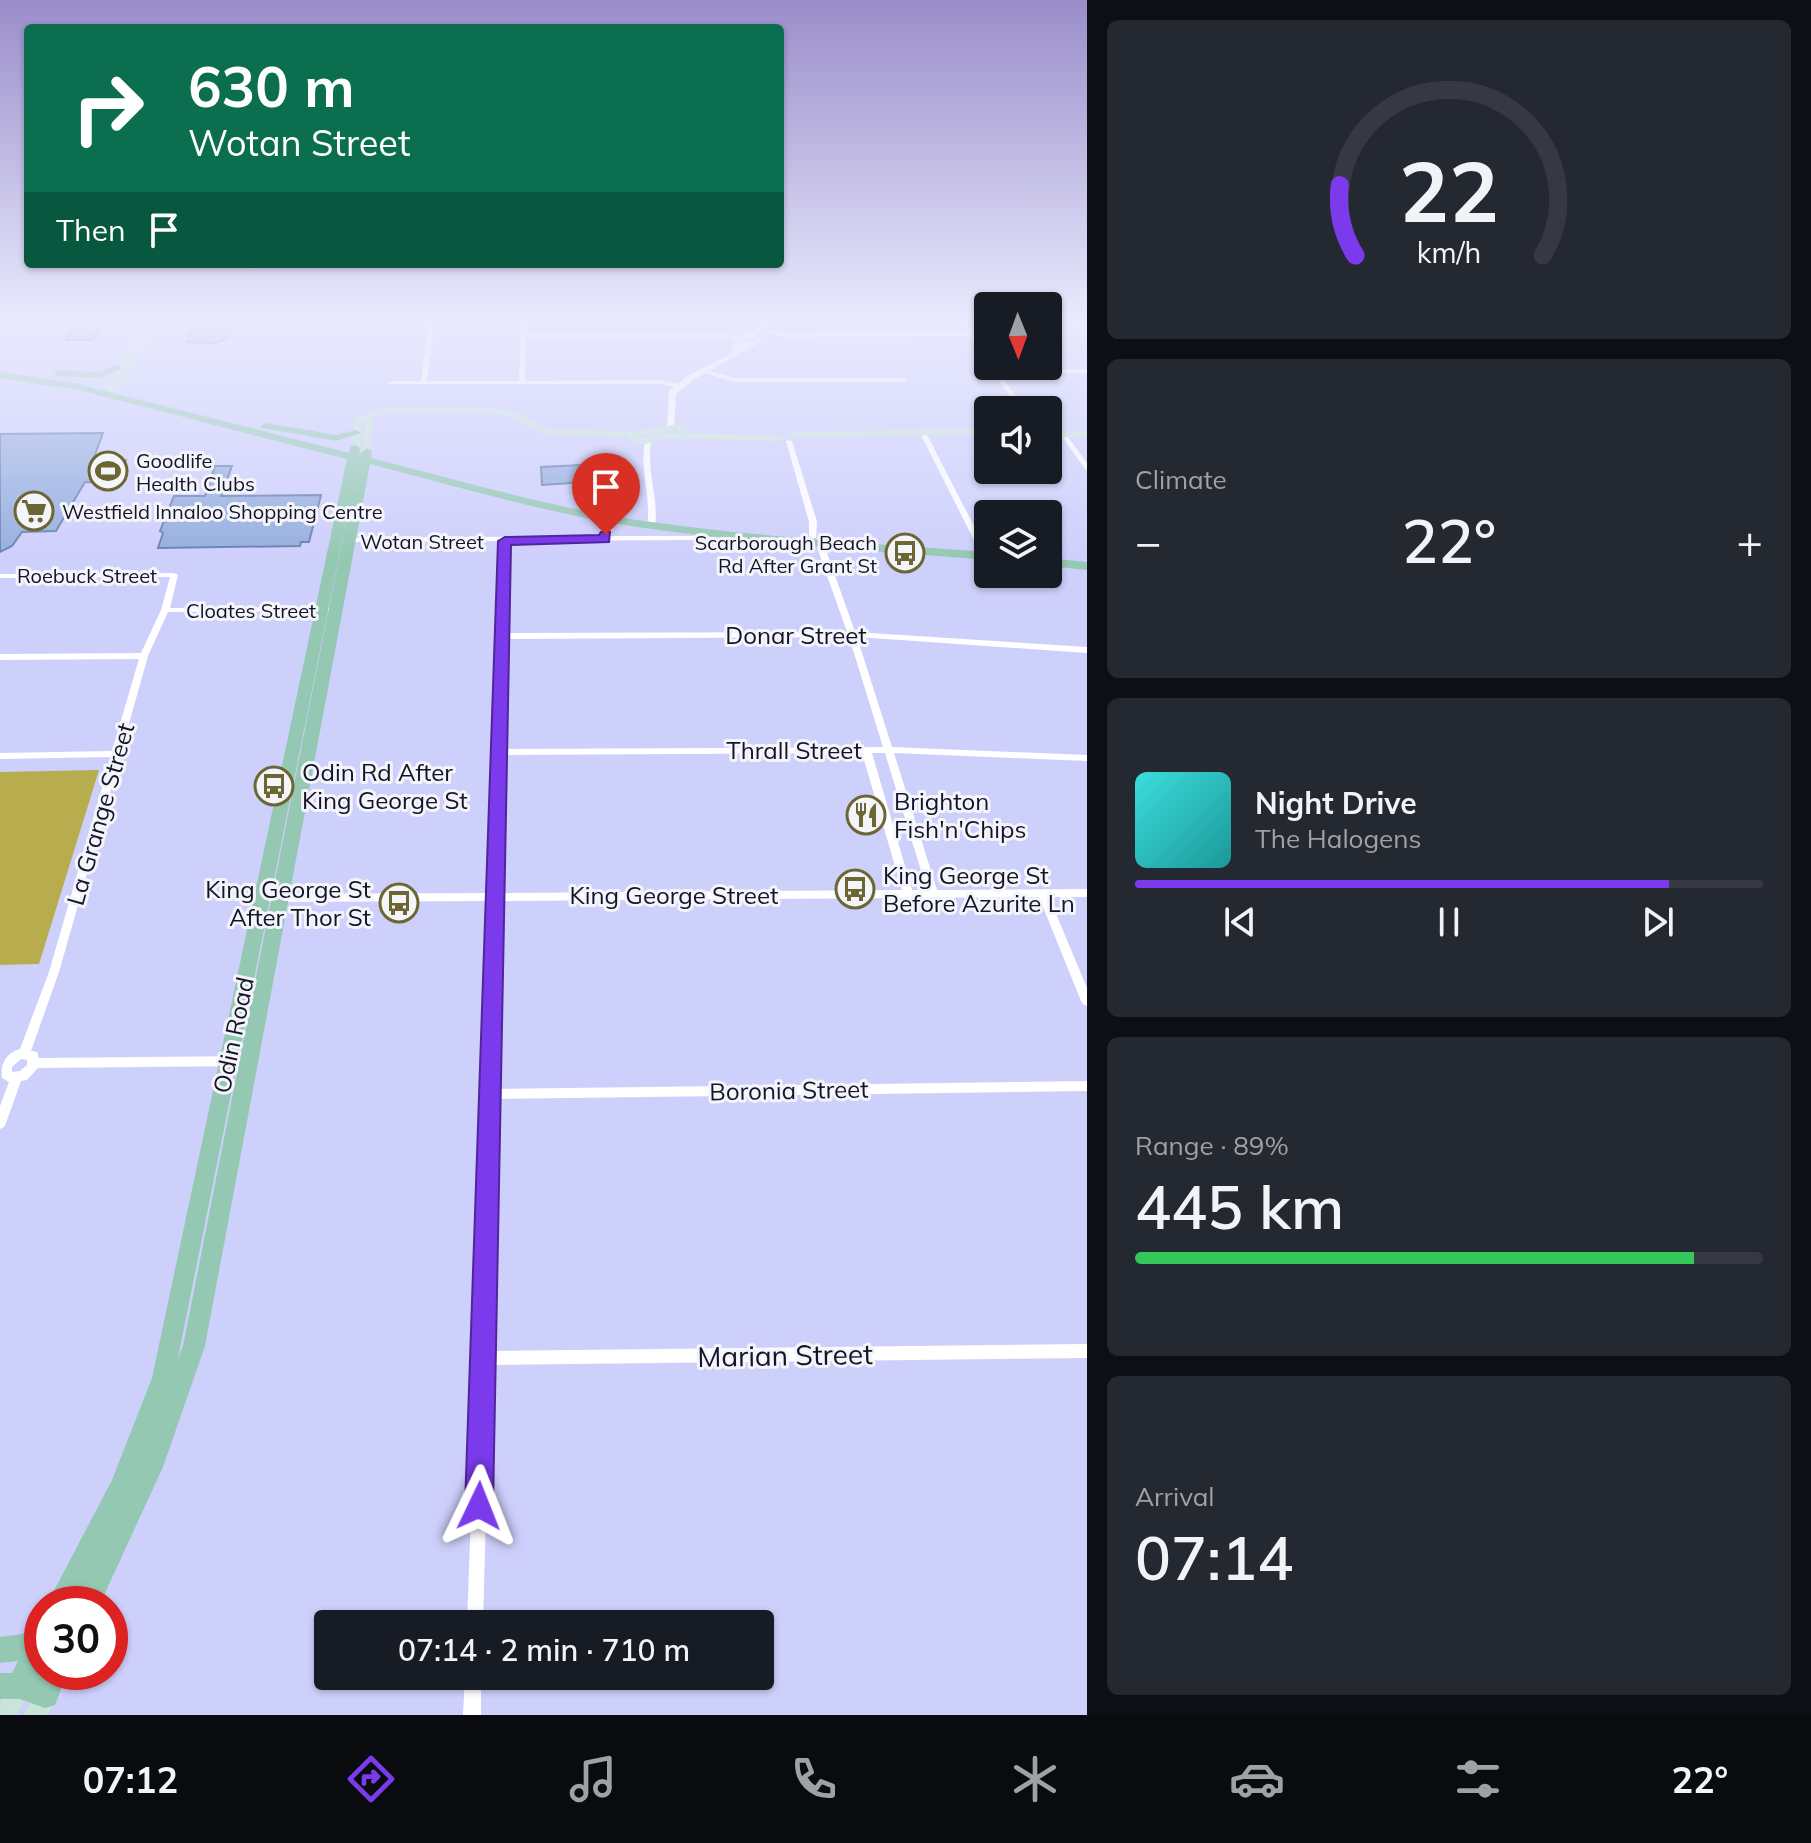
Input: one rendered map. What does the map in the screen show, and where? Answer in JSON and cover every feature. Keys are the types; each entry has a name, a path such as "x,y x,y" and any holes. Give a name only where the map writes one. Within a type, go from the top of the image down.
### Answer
{"main road":[{"path":"160,401 486,491"},
{"path":"165,401 266,426 356,454 652,522"},
{"path":"356,454 358,419 383,410 498,416 544,435 634,438 679,430 787,437 974,432"},
{"path":"356,454 369,420 403,413"},
{"path":"266,426 336,438 356,433"},
{"path":"634,438 646,446 660,436 679,430"},
{"path":"1062,432 1087,432"},
{"name":"Odin Road","path":"271,898 338,609 363,478 356,454"},
{"name":"Odin Road","path":"95,1586 151,1467 187,1371 239,1061 322,609 356,454"},
{"path":"363,478 392,473 607,518 974,555"},
{"path":"1062,563 1087,566"},
{"name":"Odin Road","path":"70,1586 122,1487 160,1389 239,1061"},
{"path":"0,1650 24,1647"},
{"path":"4,1715 31,1691"}],"street":[{"path":"670,401 679,430"},
{"path":"1062,432 1087,468"},
{"path":"923,433 974,531"},
{"path":"787,437 933,894"},
{"path":"646,446 652,522"},
{"path":"604,539 611,525 607,518"},
{"name":"Wotan Street","path":"336,540 739,541"},
{"path":"475,1610 505,541"},
{"name":"Roebuck Street","path":"0,576 174,575"},
{"name":"La Grange Street","path":"24,1053 54,972 144,656 165,610 174,575"},
{"name":"Cloates Street","path":"165,610 338,609"},
{"name":"Donar Street","path":"504,636 852,634 1087,650"},
{"path":"0,657 144,656"},
{"path":"866,750 908,894"},
{"name":"Thrall Street","path":"501,752 886,750 1087,758"},
{"path":"0,756 118,754"},
{"name":"King George Street","path":"271,898 1087,893"},
{"path":"1043,894 1087,1001"},
{"path":"0,1123 16,1078 29,1072 35,1063 33,1056 24,1053 3,1065 6,1074 16,1078"},
{"path":"35,1063 239,1061"},
{"name":"Boronia Street","path":"492,1094 1087,1086"},
{"name":"Marian Street","path":"484,1358 1087,1351"},
{"path":"472,1715 473,1690"}],"shaded area":[{"path":"99,770 39,964 0,965 0,772"}],"building":[{"name":"Westfield Innaloo Shopping Centre","path":"103,433 93,460 126,460 114,483 85,482 56,531 22,532 12,546 0,552 0,434"},
{"path":"215,466 232,466 221,496 321,495 309,542 301,542 300,546 158,548 163,533 160,531 174,496 205,496"},
{"path":"608,466 586,482 542,485 541,467"}],"place":[{"name":"Goodlife Health Clubs","path":"108,471"},
{"name":"Westfield Innaloo Shopping Centre","path":"34,511"},
{"name":"Scarborough Beach Rd After Grant St","path":"905,553"},
{"name":"Odin Rd After King George St","path":"274,786"},
{"name":"Brighton Fish'n'Chips","path":"866,815"},
{"name":"King George St Before Azurite Ln","path":"855,889"},
{"name":"King George St After Thor St","path":"399,903"}],"route":[{"path":"479,1506 505,541 604,539 606,535"}]}
